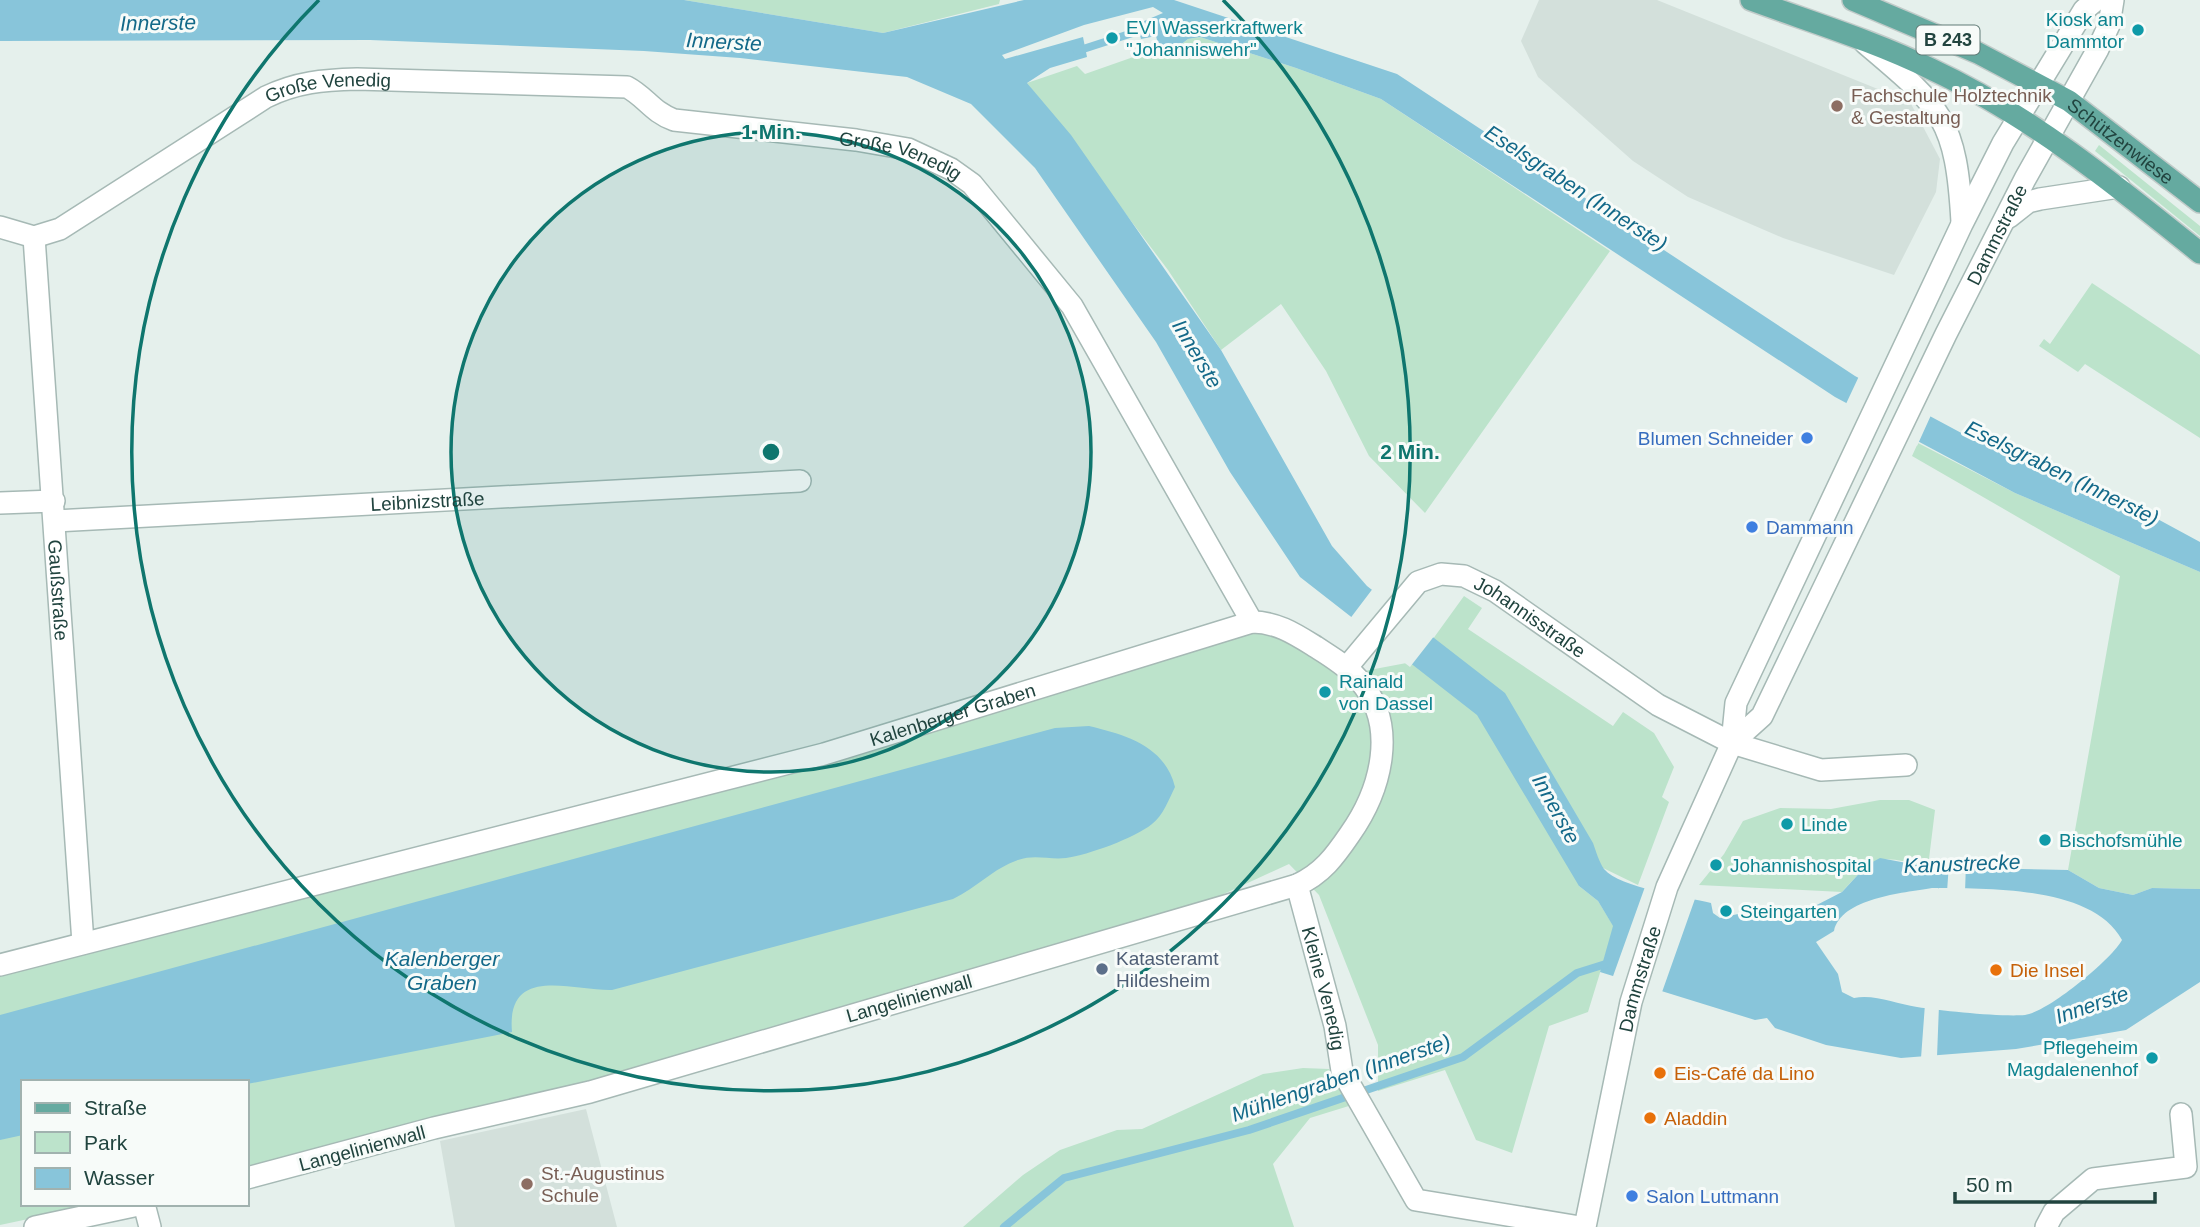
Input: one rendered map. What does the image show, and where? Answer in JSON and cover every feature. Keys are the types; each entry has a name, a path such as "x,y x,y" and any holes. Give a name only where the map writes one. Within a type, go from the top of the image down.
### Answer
{"main road":[{"name":"B 243","path":"1751,0 1939,72 2049,137"},
{"name":"B 243","path":"1853,0 1978,53 2040,86"},
{"name":"Schützenwiese","path":"2040,86 2069,101 2200,202"},
{"name":"Schützenwiese","path":"2049,137 2119,187 2200,253"}],"street":[{"name":"Dammstraße","path":"1583,1227 1635,990 1667,887 1732,743 1737,703 1962,224 2019,119 2084,10 2096,0"},
{"name":"Dammstraße","path":"1732,743 1762,716 1927,372 2002,223 2109,25 2113,0"},
{"path":"1866,43 1921,91 1945,125 1959,174 1962,224"},
{"name":"Große Venedig","path":"34,237 60,229 266,97 299,83 315,80 626,87 637,93 650,108 674,120 856,140 908,149 951,169 972,184 1072,306 1252,622"},
{"path":"2002,223 2028,202 2040,198 2119,187"},
{"path":"0,227 34,237"},
{"name":"Gaußstraße","path":"34,237 83,943"},
{"name":"Leibnizstraße","path":"0,503 54,511 800,481"},
{"name":"Johannisstraße","path":"1353,660 1412,588 1441,574 1464,576 1482,583 1658,705 1732,743"},
{"path":"1252,622 1278,625 1353,660"},
{"name":"Kalenberger Graben","path":"0,965 824,754 1252,622"},
{"name":"Langelinienwall","path":"248,1178 434,1128 590,1092 1297,885 1322,872 1333,859 1370,801 1378,778 1381,757 1380,719 1353,660"},
{"path":"1732,743 1821,770 1906,765"},
{"name":"Kleine Venedig","path":"1297,885 1335,1026 1342,1071 1368,1112 1416,1200 1583,1227"},
{"path":"2046,1227 2054,1212 2093,1179 2186,1167 2181,1114"},
{"path":"35,1227 134,1206"},
{"path":"144,1206 150,1227"}],"shaded area":[{"path":"1539,0 1657,0 1910,102 1940,159 1936,192 1894,275 1783,238 1688,197 1633,161 1538,77 1521,41"},
{"name":"St.-Augustinus Schule","path":"586,1109 617,1227 455,1227 440,1141"}],"green space":[{"path":"684,0 1000,0 999,4 883,33"},
{"path":"1200,37 1381,99 1610,251 1425,513 1369,456 1326,371 1281,304 1221,350 1168,270 1027,83 1077,66 1085,74 1159,48 1175,49 1188,39"},
{"path":"2099,145 2200,226 2200,236 2095,151"},
{"path":"2092,283 2200,355 2200,438 2085,364 2078,372 2039,346 2044,339 2050,344"},
{"path":"1918,443 2015,493 2200,572 2200,889 2152,888 2133,895 2099,888 2068,870 2120,576 1912,456"},
{"path":"1464,596 1482,608 1468,629 1613,726 1623,712 1654,733 1674,767 1662,797 1669,802 1638,885 1603,868 1579,886 1598,901 1614,927 1588,1012 1549,1026 1512,1153 1476,1140 1445,1070 1378,1091 1378,1045 1319,895 1289,864 1213,899 1122,927 581,1083 248,1168 248,1080 21,1080 21,1206 90,1206 0,1225 0,972 1252,625 1280,634 1343,675 1417,661"},
{"path":"1880,800 1909,800 1935,810 1928,867 1898,860 1879,860 1863,870 1842,892 1699,885 1724,854 1743,821 1780,808 1831,809"},
{"path":"1303,1068 1329,1069 1352,1105 1310,1118 1273,1164 1294,1227 963,1227 1023,1175 1060,1150 1117,1130 1142,1129 1263,1074"}],"water":[{"name":"Innerste","path":"0,0 684,0 883,33 1024,0 1174,0 1397,74 1855,376 1967,436 2152,516 2200,542 2200,572 2015,493 1835,397 1381,99 1200,37 1188,39 1175,49 1159,48 1156,36 1141,39 1137,24 1163,13 1153,7 1084,25 1002,55 1005,59 1083,37 1087,57 1050,68 1027,83 1071,135 1221,350 1332,546 1367,586 1505,693 1593,843 1602,866 1612,876 1638,887 1711,903 1713,913 1720,918 1738,914 1779,920 1809,909 1842,892 1867,865 1880,858 1928,867 2068,870 2099,888 2133,895 2152,888 2200,889 2200,982 2126,1030 2016,1049 1901,1058 1826,1045 1775,1028 1767,1018 1755,1020 1600,972 1613,926 1598,901 1579,886 1477,715 1300,577 1230,472 1156,342 1035,168 971,104 907,77 740,58 644,51 370,40 0,41","holes":["1932,888 2008,890 2063,900 2087,909 2107,922 2122,940 2116,949 2078,984 2048,1005 2025,1015 1928,1009 1878,998 1854,998 1842,992 1838,974 1816,942 1834,931 1839,920 1860,904 1890,895"]},
{"name":"Kalenberger Graben","path":"1089,726 1117,734 1142,744 1163,761 1175,787 1156,821 1134,835 1086,853 1066,858 1030,857 1018,860 953,899 612,990 561,986 530,989 519,997 513,1011 512,1032 248,1084 248,1080 21,1080 21,1135 0,1140 0,1015 1055,728"}],"pier":[{"path":"1860,374 1932,413 1917,446 1845,406"},
{"path":"1374,587 1435,635 1410,667 1349,620"},
{"path":"1949,863 1966,863 1965,892 1947,892"},
{"path":"1646,884 1696,896 1661,995 1612,979"},
{"path":"1925,1004 1939,1005 1937,1057 1921,1058"}],"waterway":[{"name":"Eselsgraben (Innerste)","path":"1077,51 1148,28"},
{"name":"Mühlengraben (Innerste)","path":"1004,1227 1064,1178 1249,1130 1463,1057 1577,973 1612,962"}],"place":[{"name":"Kiosk am Dammtor","path":"2138,30"},
{"name":"EVI Wasserkraftwerk \"Johanniswehr\"","path":"1112,38"},
{"name":"Fachschule Holztechnik & Gestaltung","path":"1837,106"},
{"name":"Blumen Schneider","path":"1807,438"},
{"name":"Dammann","path":"1752,527"},
{"name":"Rainald von Dassel","path":"1325,692"},
{"name":"Linde","path":"1787,824"},
{"name":"Bischofsmühle","path":"2045,840"},
{"name":"Johannishospital","path":"1716,865"},
{"name":"Steingarten","path":"1726,911"},
{"name":"Katasteramt Hildesheim","path":"1102,969"},
{"name":"Die Insel","path":"1996,970"},
{"name":"Pflegeheim Magdalenenhof","path":"2152,1058"},
{"name":"Eis-Café da Lino","path":"1660,1073"},
{"name":"Aladdin","path":"1650,1118"},
{"name":"St.-Augustinus Schule","path":"527,1184"},
{"name":"Salon Luttmann","path":"1632,1196"}],"water label":[{"name":"Kanustrecke","path":"1962,864"}]}
